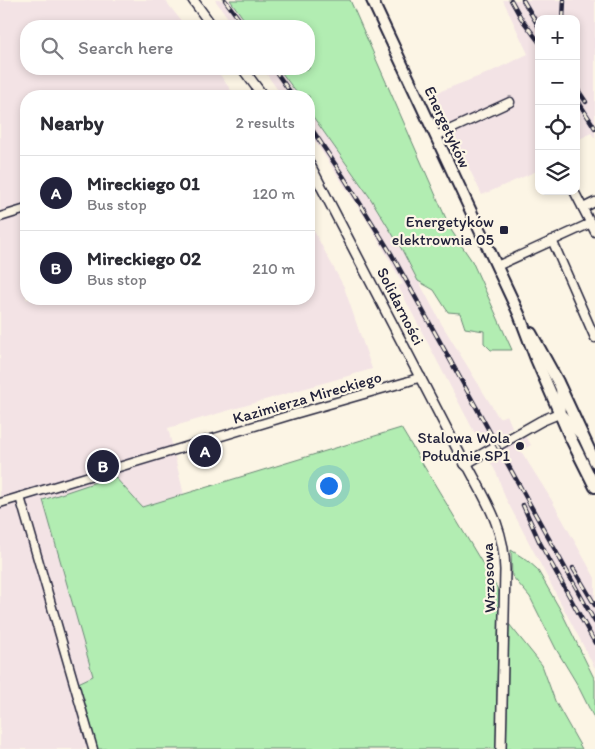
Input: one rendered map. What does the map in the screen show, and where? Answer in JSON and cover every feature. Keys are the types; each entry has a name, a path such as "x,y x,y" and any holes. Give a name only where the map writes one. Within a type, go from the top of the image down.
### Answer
{"main road":[{"name":"Energetyków","path":"372,0 519,314 536,359 595,487"},
{"name":"Energetyków","path":"519,314 545,356 561,387 595,462"}],"street":[{"path":"193,0 208,20"},
{"path":"247,75 259,90"},
{"path":"436,136 510,102"},
{"name":"Solidarności","path":"315,174 465,464"},
{"path":"576,195 595,232"},
{"path":"583,208 595,202"},
{"path":"0,217 20,211"},
{"path":"497,266 591,223"},
{"path":"552,240 595,338"},
{"name":"Kazimierza Mireckiego","path":"0,503 421,377"},
{"path":"561,387 560,413 584,438"},
{"path":"465,464 541,421 560,413"},
{"name":"Wrzosowa","path":"465,464 469,468 495,518 502,536 504,552 501,749"},
{"path":"20,497 92,749"}],"shaded area":[{"path":"0,0 165,0 180,20 20,20 20,75 220,75 231,90 20,90 20,305 315,305 315,233 344,287 372,369 168,428 184,495 142,507 43,500 93,676 93,749 0,749"},
{"path":"215,0 230,0 245,20 230,20"},
{"path":"503,0 595,0 595,138 591,133 580,139 580,15 535,15 535,172 482,195 433,94 488,73 528,54"},
{"path":"267,75 283,75 295,90 278,90"},
{"path":"315,120 369,196 401,248 441,323 499,418 507,415 512,427 507,430 508,434 504,436 509,445 525,436 531,445 521,451 551,499 595,578 595,668 505,497 497,474 487,456 492,453 487,443 481,445 398,286 403,284 370,225 315,141"}],"green space":[{"path":"230,0 350,0 451,230 472,261 512,350 491,350 484,343 484,331 465,328 460,313 448,312 434,290 418,281 401,248 369,196 315,120 315,90 295,90 283,75 315,75 315,20 245,20"},
{"path":"401,428 499,591 496,749 93,749 74,685 93,676 43,500 114,476 142,507"},
{"path":"511,550 537,569 561,611 595,680 595,720 530,597 512,576"},
{"path":"509,624 542,665 555,701 582,749 506,749"}],"railway":[{"path":"225,0 240,20"},
{"path":"511,0 535,37"},
{"path":"523,0 535,20"},
{"path":"563,15 564,0"},
{"path":"278,75 289,90"},
{"path":"580,93 586,102"},
{"path":"580,104 595,128"},
{"path":"315,134 392,255 595,622"},
{"path":"523,505 540,543 595,643"},
{"path":"573,568 595,605"}],"place":[{"name":"Energetyków elektrownia 05","path":"504,230"},
{"name":"Stalowa Wola Południe SP1","path":"520,446"},
{"name":"Mireckiego 01","path":"205,451"},
{"name":"Mireckiego 02","path":"103,466"}]}
